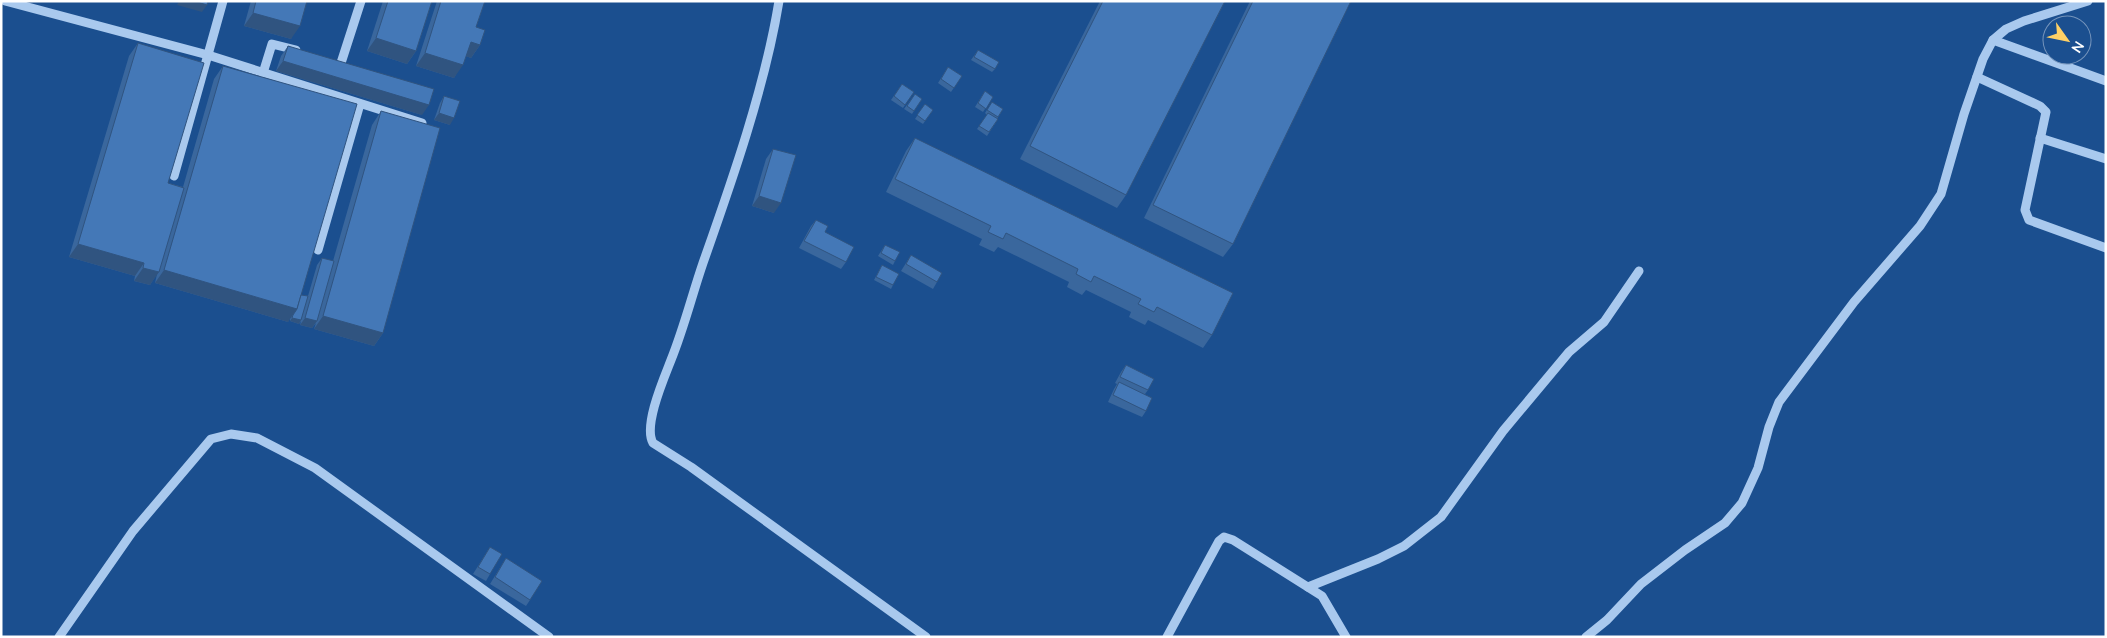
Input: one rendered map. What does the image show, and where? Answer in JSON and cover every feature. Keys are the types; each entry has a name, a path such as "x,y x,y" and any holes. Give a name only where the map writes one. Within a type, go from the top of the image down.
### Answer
{"street":[{"path":"5,1 208,55 422,123"},
{"path":"174,176 223,1"},
{"path":"341,63 361,1"},
{"path":"779,1 760,81 731,182 683,330 662,383 652,417 649,438 652,443 691,467 926,637"},
{"path":"1586,637 1607,620 1641,584 1725,523 1742,502 1758,468 1769,427 1779,402 1854,302 1937,203 1945,184 1964,114 1983,60 1993,40 2006,29 2020,23 2048,12 2088,1"},
{"path":"1993,40 2106,81"},
{"path":"263,73 272,44 306,53"},
{"path":"1977,77 2040,106 2046,112 2025,210 2029,220 2106,248"},
{"path":"318,250 360,104"},
{"path":"2040,138 2106,160"},
{"path":"1308,587 1396,550 1422,534 1441,517 1510,423 1569,352 1604,322 1639,271"},
{"path":"60,637 133,531 211,439 231,434 257,438 315,468 549,637"},
{"path":"1167,637 1218,541 1224,537 1233,540 1326,600 1346,637"}],"building":[{"path":"194,1 208,1 207,5"},
{"path":"256,1 307,1 300,26 253,13"},
{"path":"388,1 432,1 416,51 376,38"},
{"path":"441,1 485,1 476,27 485,30 480,45 471,42 463,65 425,53"},
{"path":"1103,1 1225,1 1126,195 1030,146"},
{"path":"1253,1 1351,1 1233,244 1153,205"},
{"path":"138,43 204,63 168,183 184,188 159,272 143,268 144,263 78,244"},
{"path":"288,46 434,89 429,105 283,61"},
{"path":"978,50 999,62 995,69 974,57"},
{"path":"223,66 357,104 297,309 164,270"},
{"path":"948,67 962,76 954,88 941,79"},
{"path":"902,84 914,92 905,105 894,96"},
{"path":"985,91 993,97 986,109 978,103"},
{"path":"915,94 922,99 914,111 907,106"},
{"path":"444,96 460,101 454,118 439,113"},
{"path":"992,102 1003,109 998,117 987,110"},
{"path":"925,104 933,110 925,121 917,115"},
{"path":"381,111 440,128 383,333 323,316"},
{"path":"988,113 998,119 989,132 979,126"},
{"path":"915,138 1233,293 1212,335 1157,307 1154,312 1138,304 1141,299 1094,276 1091,282 1076,274 1078,269 1006,233 1003,239 988,232 991,226 895,179"},
{"path":"773,149 796,155 781,203 759,196"},
{"path":"816,220 828,226 825,232 854,247 846,262 804,241"},
{"path":"885,245 900,252 895,261 881,253"},
{"path":"911,255 942,273 937,282 906,264"},
{"path":"322,258 334,261 317,321 305,318"},
{"path":"882,265 899,274 893,285 876,277"},
{"path":"301,295 308,296 301,320 292,318"},
{"path":"1126,365 1154,379 1148,390 1120,377"},
{"path":"1119,382 1152,398 1146,411 1113,395"},
{"path":"490,547 502,554 490,574 478,567"},
{"path":"506,558 542,581 530,600 495,577"}]}
